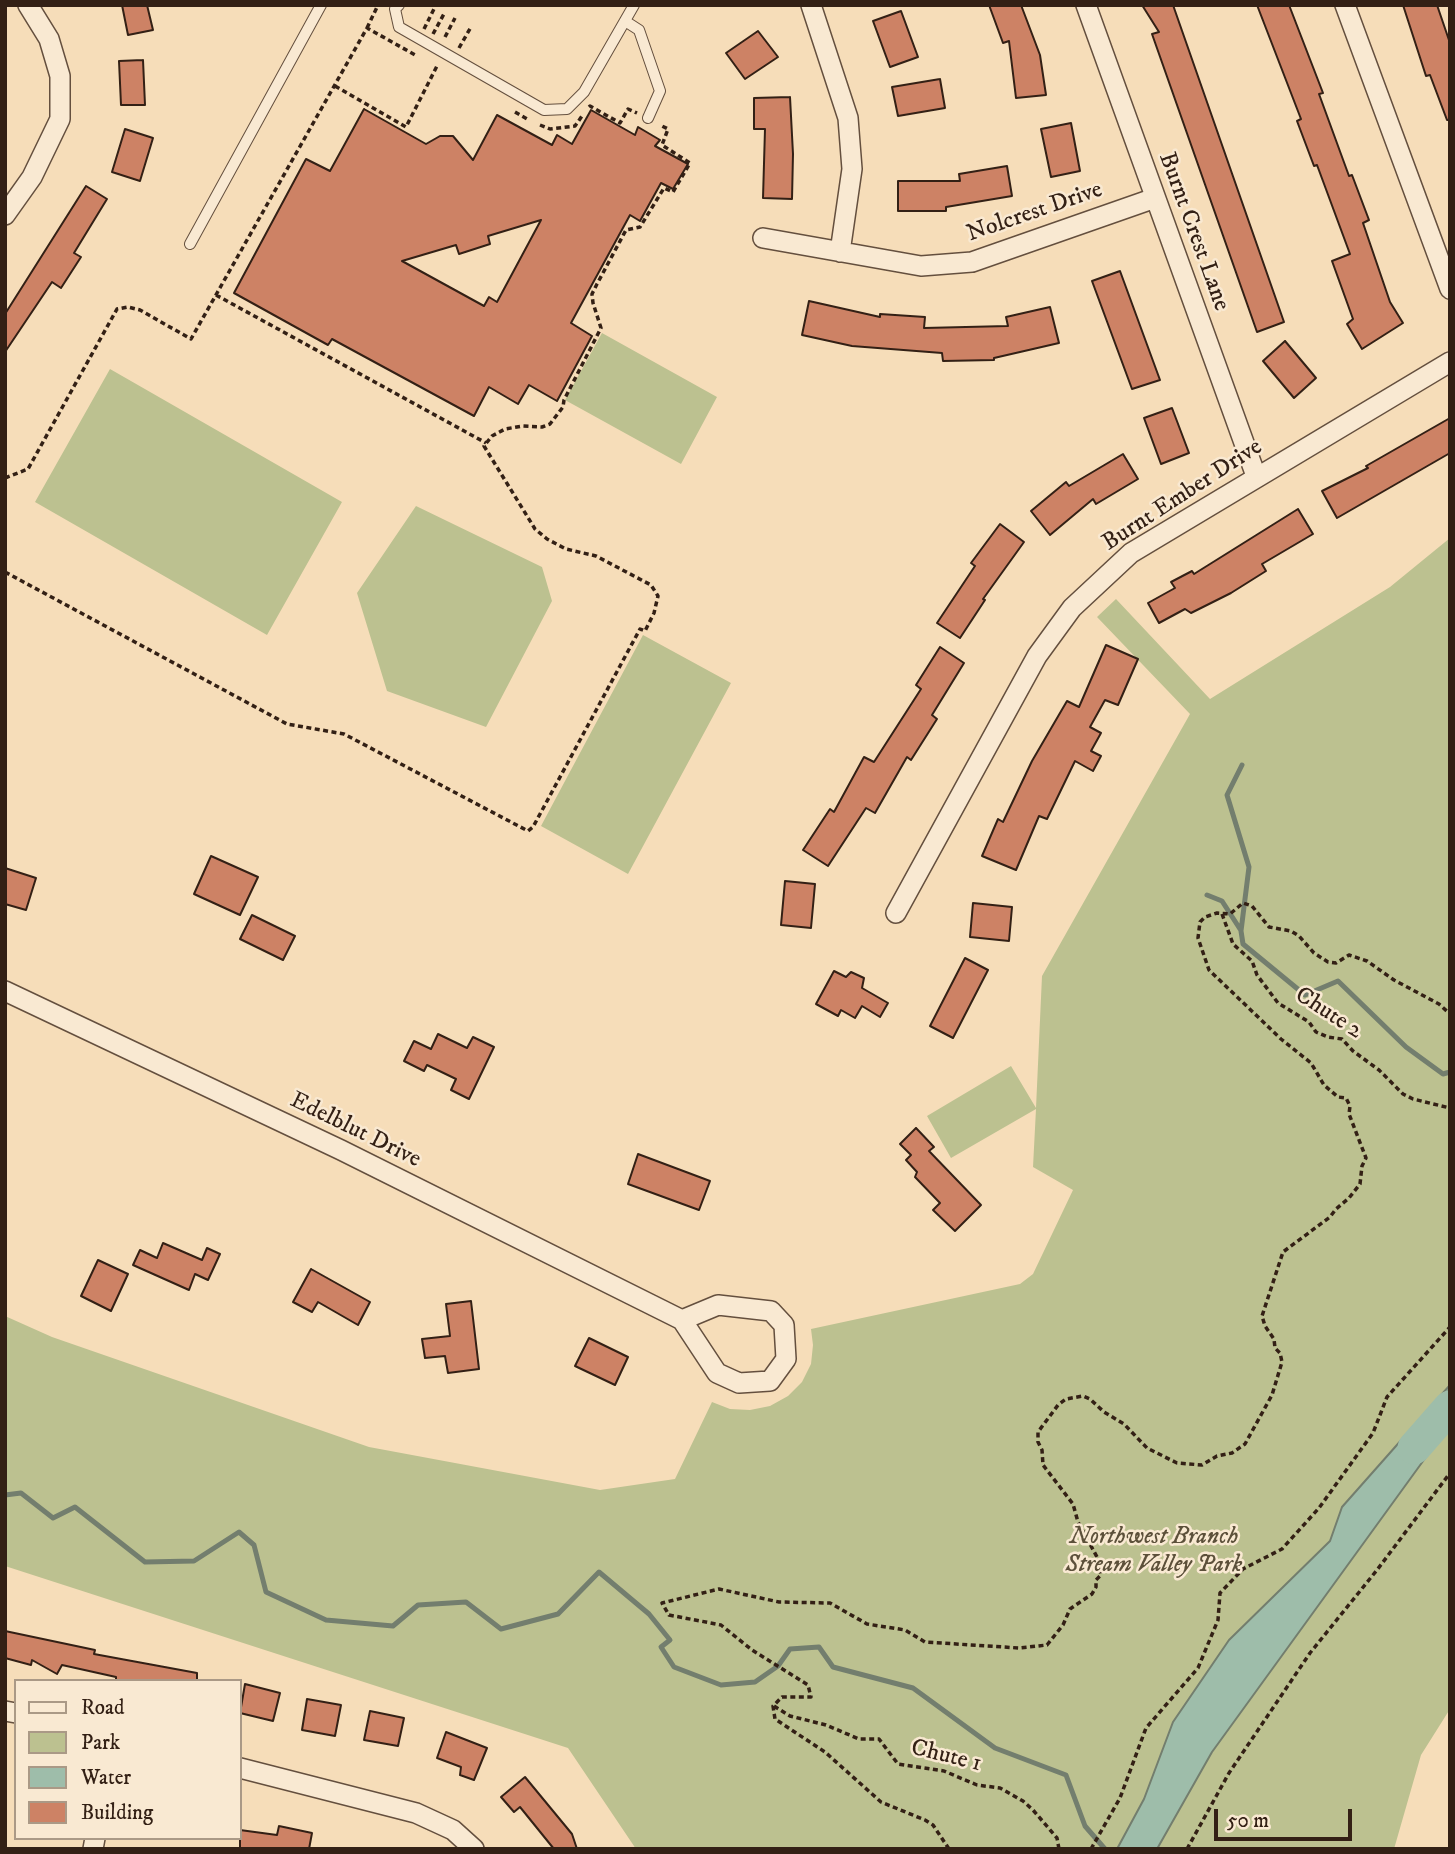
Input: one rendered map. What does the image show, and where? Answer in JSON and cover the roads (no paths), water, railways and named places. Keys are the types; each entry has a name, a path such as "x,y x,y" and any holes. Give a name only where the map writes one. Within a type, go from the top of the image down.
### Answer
{"street":[{"path":"5,215 32,177 60,119 60,76 48,39 28,5"},
{"path":"811,5 848,118 852,169 839,252"},
{"name":"Burnt Crest Lane","path":"1086,5 1256,476"},
{"path":"1345,5 1450,289"},
{"name":"Nolcrest Drive","path":"763,239 921,265 972,262 1155,198"},
{"name":"Burnt Ember Drive","path":"896,913 1037,656 1072,608 1131,553 1450,362"},
{"name":"Edelblut Drive","path":"5,991 341,1150 682,1320"},
{"path":"718,1305 771,1311 784,1325 786,1359 770,1381 739,1383 716,1373 682,1320 718,1305"},
{"path":"242,1769 416,1813 453,1830 474,1849"}],"lane":[{"path":"190,244 321,5"},
{"path":"399,5 395,9 399,27 544,110 567,109 584,92 634,5"},
{"path":"625,22 639,30 660,90 648,118"}],"water":[{"path":"1450,1385 1434,1446 1212,1752 1157,1849 1117,1849 1144,1799 1173,1722 1229,1640 1330,1541 1342,1507"}],"waterway":[{"path":"1242,765 1227,795 1249,867 1241,931 1243,944 1305,995 1338,981 1406,1047 1443,1074 1450,1072"},
{"path":"1207,895 1222,901 1240,929"},
{"path":"1414,1448 1450,1407"},
{"path":"5,1495 21,1493 53,1518 75,1507 145,1562 194,1561 239,1532 254,1545 266,1592 326,1620 393,1626 418,1605 466,1602 501,1629 558,1614 599,1572 649,1614 670,1640 661,1647 674,1667 721,1685 755,1682 778,1666 790,1649 819,1647 833,1667 913,1688 995,1748 1066,1775 1085,1826 1105,1849"}],"park label":[{"name":"Northwest Branch Stream Valley Park","path":"1154,1552"}]}
